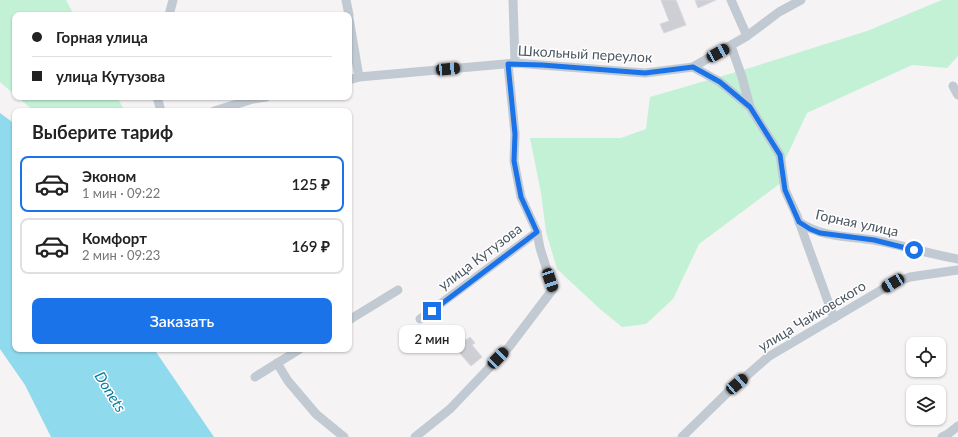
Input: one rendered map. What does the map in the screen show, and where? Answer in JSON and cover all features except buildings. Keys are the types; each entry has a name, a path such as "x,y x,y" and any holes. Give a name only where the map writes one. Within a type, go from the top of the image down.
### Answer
{"street":[{"path":"170,12 173,0"},
{"path":"346,0 348,12"},
{"name":"улица Кутузова","path":"414,437 450,409 509,347 553,289 540,248 537,232 521,197 514,161 515,134 512,63 513,0"},
{"path":"731,0 747,36"},
{"name":"Школьный переулок","path":"352,79 359,77 512,63 645,73 693,67 731,46 779,12 801,0"},
{"path":"352,34 359,77"},
{"path":"731,46 742,77 750,107 780,155 785,190 799,222 834,318"},
{"path":"693,67 720,82 750,107"},
{"path":"953,86 958,95"},
{"path":"224,108 250,100"},
{"name":"Горная улица","path":"799,222 820,233 874,240 958,259"},
{"name":"улица Кутузова","path":"420,319 537,232"},
{"name":"улица Чайковского","path":"682,437 727,393 768,357 893,283 910,277 958,270"},
{"path":"352,318 398,290"},
{"path":"255,377 295,352"},
{"path":"277,363 288,381 316,414 344,437"},
{"path":"942,437 958,426"}],"green space":[{"path":"0,0 66,0 72,12 12,12 12,92 0,82"},
{"path":"942,0 958,0 958,56 947,68 912,65 807,113 784,162 786,179 699,244 673,299 646,324 622,327 600,309 557,269 546,232 541,193 530,138 621,138 646,129 650,97 743,70 867,31"},
{"path":"21,100 119,100 123,108 31,108"}],"water":[{"name":"Donets","path":"0,113 12,122 12,352 156,352 214,437 51,437 25,385 0,349"}],"route":[{"path":"432,311 537,232 521,197 514,161 515,134 508,64 515,63 645,73 693,67 720,82 750,107 780,155 785,190 799,222 820,233 874,240 914,250"}]}
